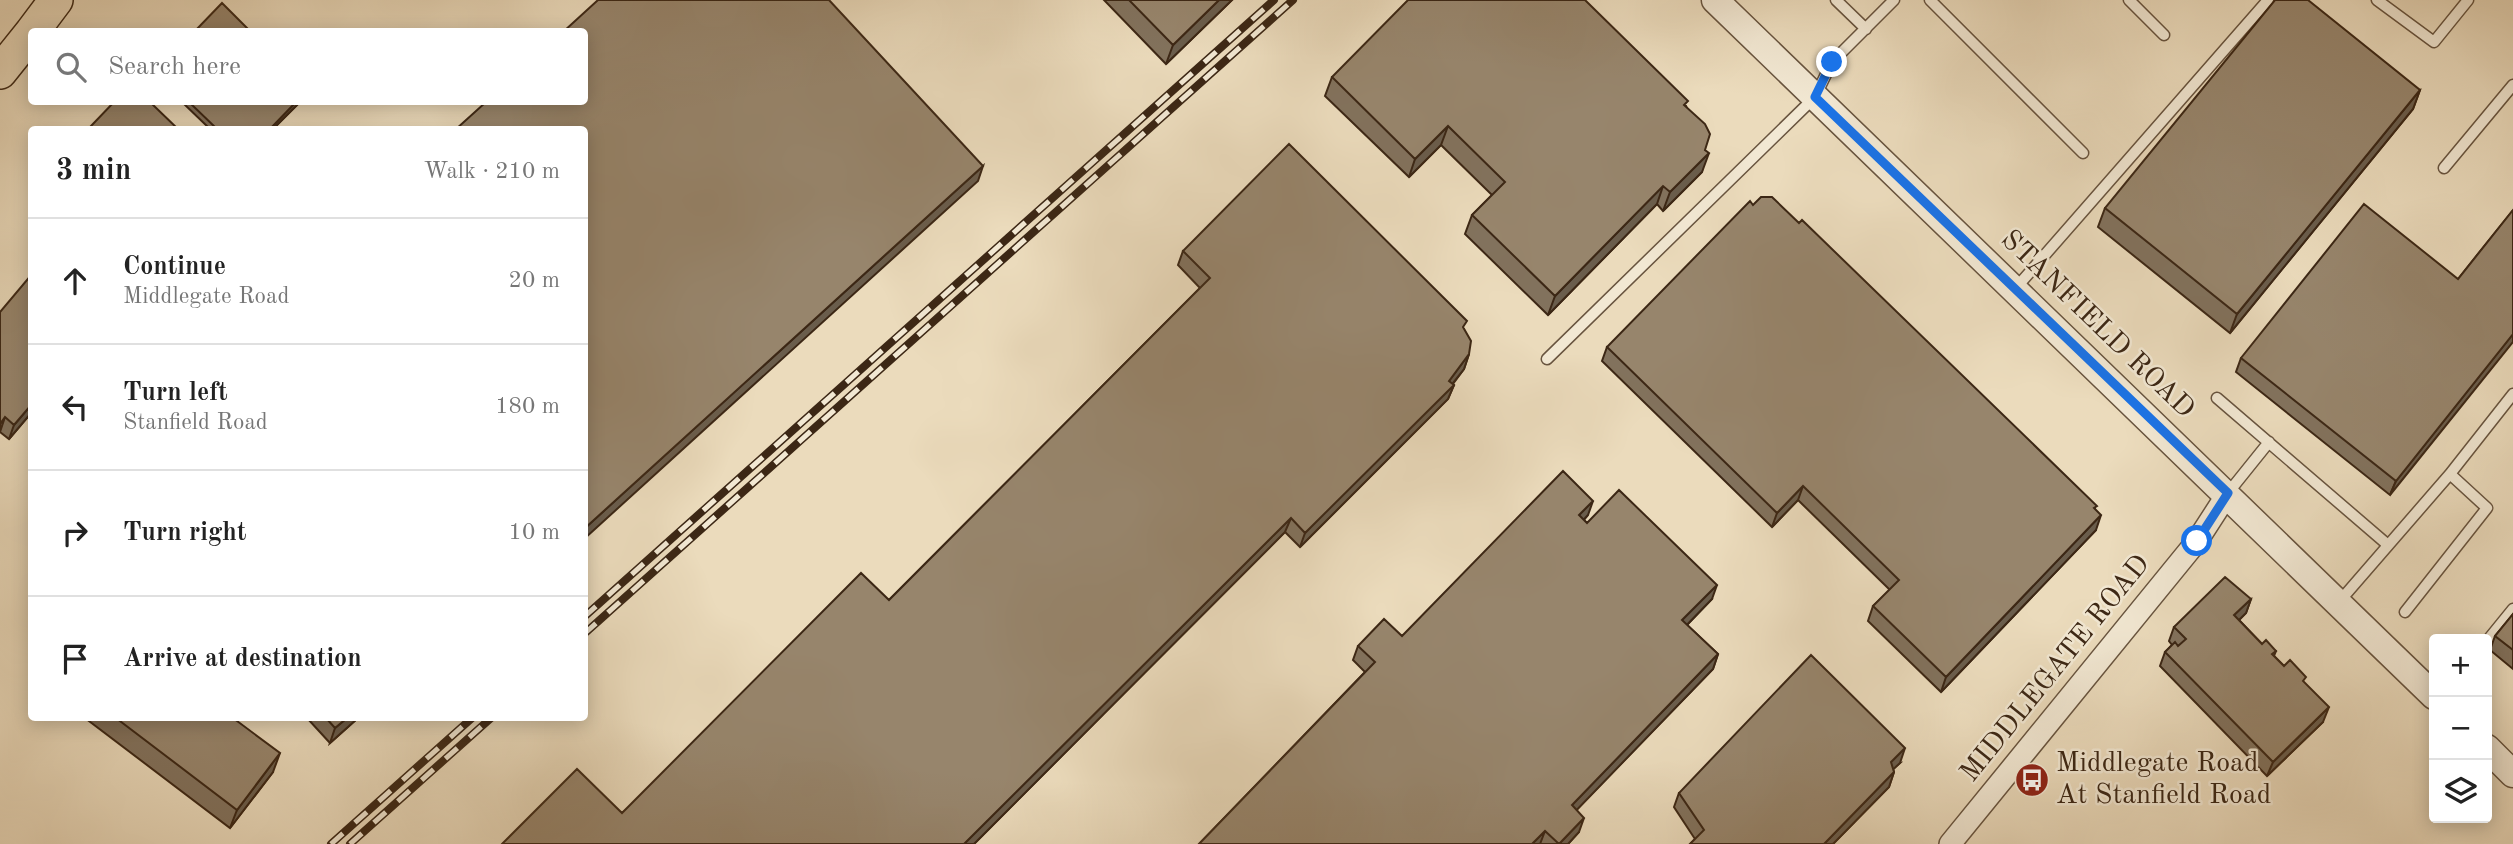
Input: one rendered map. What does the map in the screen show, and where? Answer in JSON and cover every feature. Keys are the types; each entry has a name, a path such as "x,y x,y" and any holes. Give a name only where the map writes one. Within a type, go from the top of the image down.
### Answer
{"main road":[{"path":"35,28 56,0"},
{"path":"0,72 28,37"}],"street":[{"name":"STANFIELD ROAD","path":"1716,0 2228,493 2429,691"},
{"name":"MIDDLEGATE ROAD","path":"1950,844 2197,541 2228,493"},
{"path":"2492,753 2513,774"}],"lane":[{"path":"1836,0 1866,29"},
{"path":"1547,359 1815,97 1832,62 1894,0"},
{"path":"1930,0 2083,153"},
{"path":"2129,0 2164,35"},
{"path":"2015,289 2268,0"},
{"path":"2377,0 2434,42 2469,0"},
{"path":"2444,169 2513,85"},
{"path":"2339,602 2450,474 2513,394"},
{"path":"2217,398 2388,545"},
{"path":"2228,493 2269,442"},
{"path":"2405,612 2487,508 2450,474"},
{"path":"2492,635 2513,609"}],"building":[{"path":"598,0 829,0 983,166 588,525 588,126 459,126 483,105 588,105 588,28 567,28"},
{"path":"1129,0 1219,0 1173,45"},
{"path":"1408,0 1585,0 1688,101 1684,105 1705,124 1710,134 1705,150 1709,153 1670,192 1663,186 1555,296 1472,215 1505,182 1448,126 1415,159 1332,77"},
{"path":"2275,0 2308,0 2420,90 2237,314 2105,208"},
{"path":"222,3 247,28 198,28"},
{"path":"111,105 153,105 175,126 91,126"},
{"path":"192,105 293,105 273,126 214,126"},
{"path":"1289,144 1467,321 1463,327 1471,341 1469,354 1449,381 1454,385 1305,533 1291,518 964,844 502,844 577,769 622,813 861,573 889,600 1210,278 1183,251"},
{"path":"1761,197 1772,197 1799,223 1802,220 2097,506 2094,508 2101,515 1946,677 1873,606 1899,580 1803,486 1777,513 1607,347 1750,201 1753,205"},
{"path":"2364,204 2458,279 2513,210 2513,334 2396,481 2241,358"},
{"path":"28,279 28,409 14,425 5,417 0,424 0,312"},
{"path":"1563,471 1593,501 1579,515 1587,523 1619,490 1717,585 1682,620 1718,654 1572,805 1584,818 1559,844 1545,831 1532,844 1199,844 1375,662 1358,646 1384,619 1402,636"},
{"path":"2225,577 2251,599 2234,615 2262,644 2266,640 2276,651 2272,654 2284,666 2290,660 2306,677 2303,681 2329,707 2273,762 2165,652 2175,642 2178,646 2186,639 2174,627"},
{"path":"2513,614 2513,650 2495,636"},
{"path":"1811,655 1905,748 1891,762 1894,772 1824,844 1690,844 1704,830 1679,793"},
{"path":"120,721 237,721 280,753 237,810"},
{"path":"329,721 343,721 335,728"}],"railway":[{"path":"588,613 1274,0"},
{"path":"588,630 1293,0"},
{"path":"331,844 469,721"},
{"path":"350,844 488,721"}],"place":[{"name":"Middlegate Road At Stanfield Road","path":"2032,780"}],"route":[{"path":"1832,62 1815,97 2228,493 2197,541"}]}
